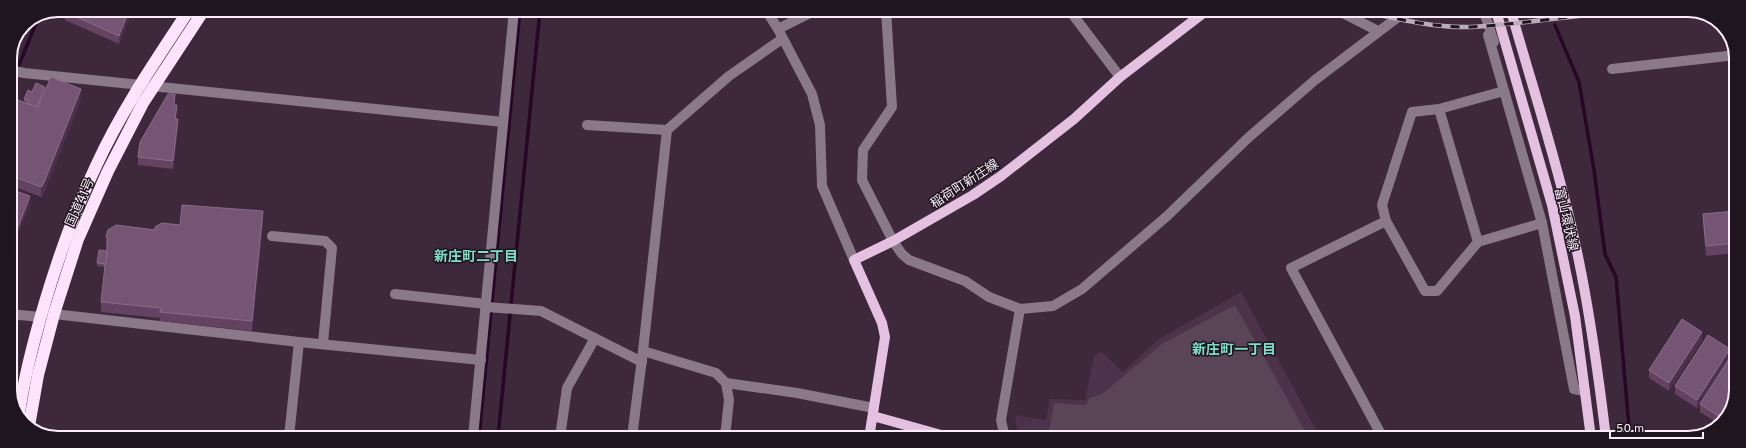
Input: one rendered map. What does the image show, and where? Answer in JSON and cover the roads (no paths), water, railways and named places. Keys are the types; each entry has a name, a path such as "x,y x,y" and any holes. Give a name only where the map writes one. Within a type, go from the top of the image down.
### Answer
{"highway":[{"name":"国道41号","path":"20,406 26,371 40,317 68,230 96,165 132,98 184,17"},
{"name":"国道41号","path":"30,420 38,375 54,314 78,239 108,171 143,103 199,17"}],"main road":[{"name":"稲荷町新庄線","path":"854,260 894,241 973,195 1001,176 1074,119 1120,77 1198,17"},
{"name":"富山環状線","path":"1498,17 1552,205 1574,316 1586,391 1590,431"},
{"name":"富山環状線","path":"1512,17 1566,202 1575,240 1598,369 1605,431"},
{"path":"854,260 882,323 885,337 870,431"},
{"path":"873,412 931,431"}],"street":[{"path":"474,431 487,306 513,17"},
{"path":"770,17 812,94 820,125 822,186 854,260"},
{"path":"778,29 802,17"},
{"path":"886,17 892,107 863,150 862,180 894,241 902,254 909,260 964,281 989,297 1020,309 1053,306 1082,289 1166,217 1248,138 1315,80 1398,17"},
{"path":"1075,17 1120,77"},
{"path":"1351,17 1378,31"},
{"path":"1486,17 1496,49"},
{"path":"1488,35 1542,223 1574,389 1586,391"},
{"path":"633,431 642,362 666,130 729,76 782,39"},
{"path":"1612,69 1729,56"},
{"path":"17,72 503,122"},
{"path":"1504,91 1439,109 1412,112 1382,205 1386,221 1425,291 1436,291 1478,242 1542,223"},
{"path":"1439,109 1478,242"},
{"path":"587,126 666,130"},
{"path":"1379,431 1291,268 1386,221"},
{"path":"272,236 325,241 332,248 323,343"},
{"path":"395,294 487,306 541,311 642,362"},
{"path":"1003,431 1001,420 1020,309"},
{"path":"54,314 299,342 323,343 481,360"},
{"path":"17,315 40,317"},
{"path":"561,431 567,388 595,338"},
{"path":"290,431 299,342"},
{"path":"643,351 716,373 726,383 729,400 726,431"},
{"path":"726,383 797,393 873,412"}],"waterway":[{"path":"480,431 519,17"},
{"path":"499,431 539,17"},
{"path":"17,70 36,24"},
{"path":"1555,25 1579,82 1594,170 1605,254 1616,277 1629,431"}],"railway":[{"path":"1389,17 1457,27 1509,24 1570,17"}],"district":[{"name":"新庄町二丁目","path":"476,256"},
{"name":"新庄町一丁目","path":"1234,349"}]}
